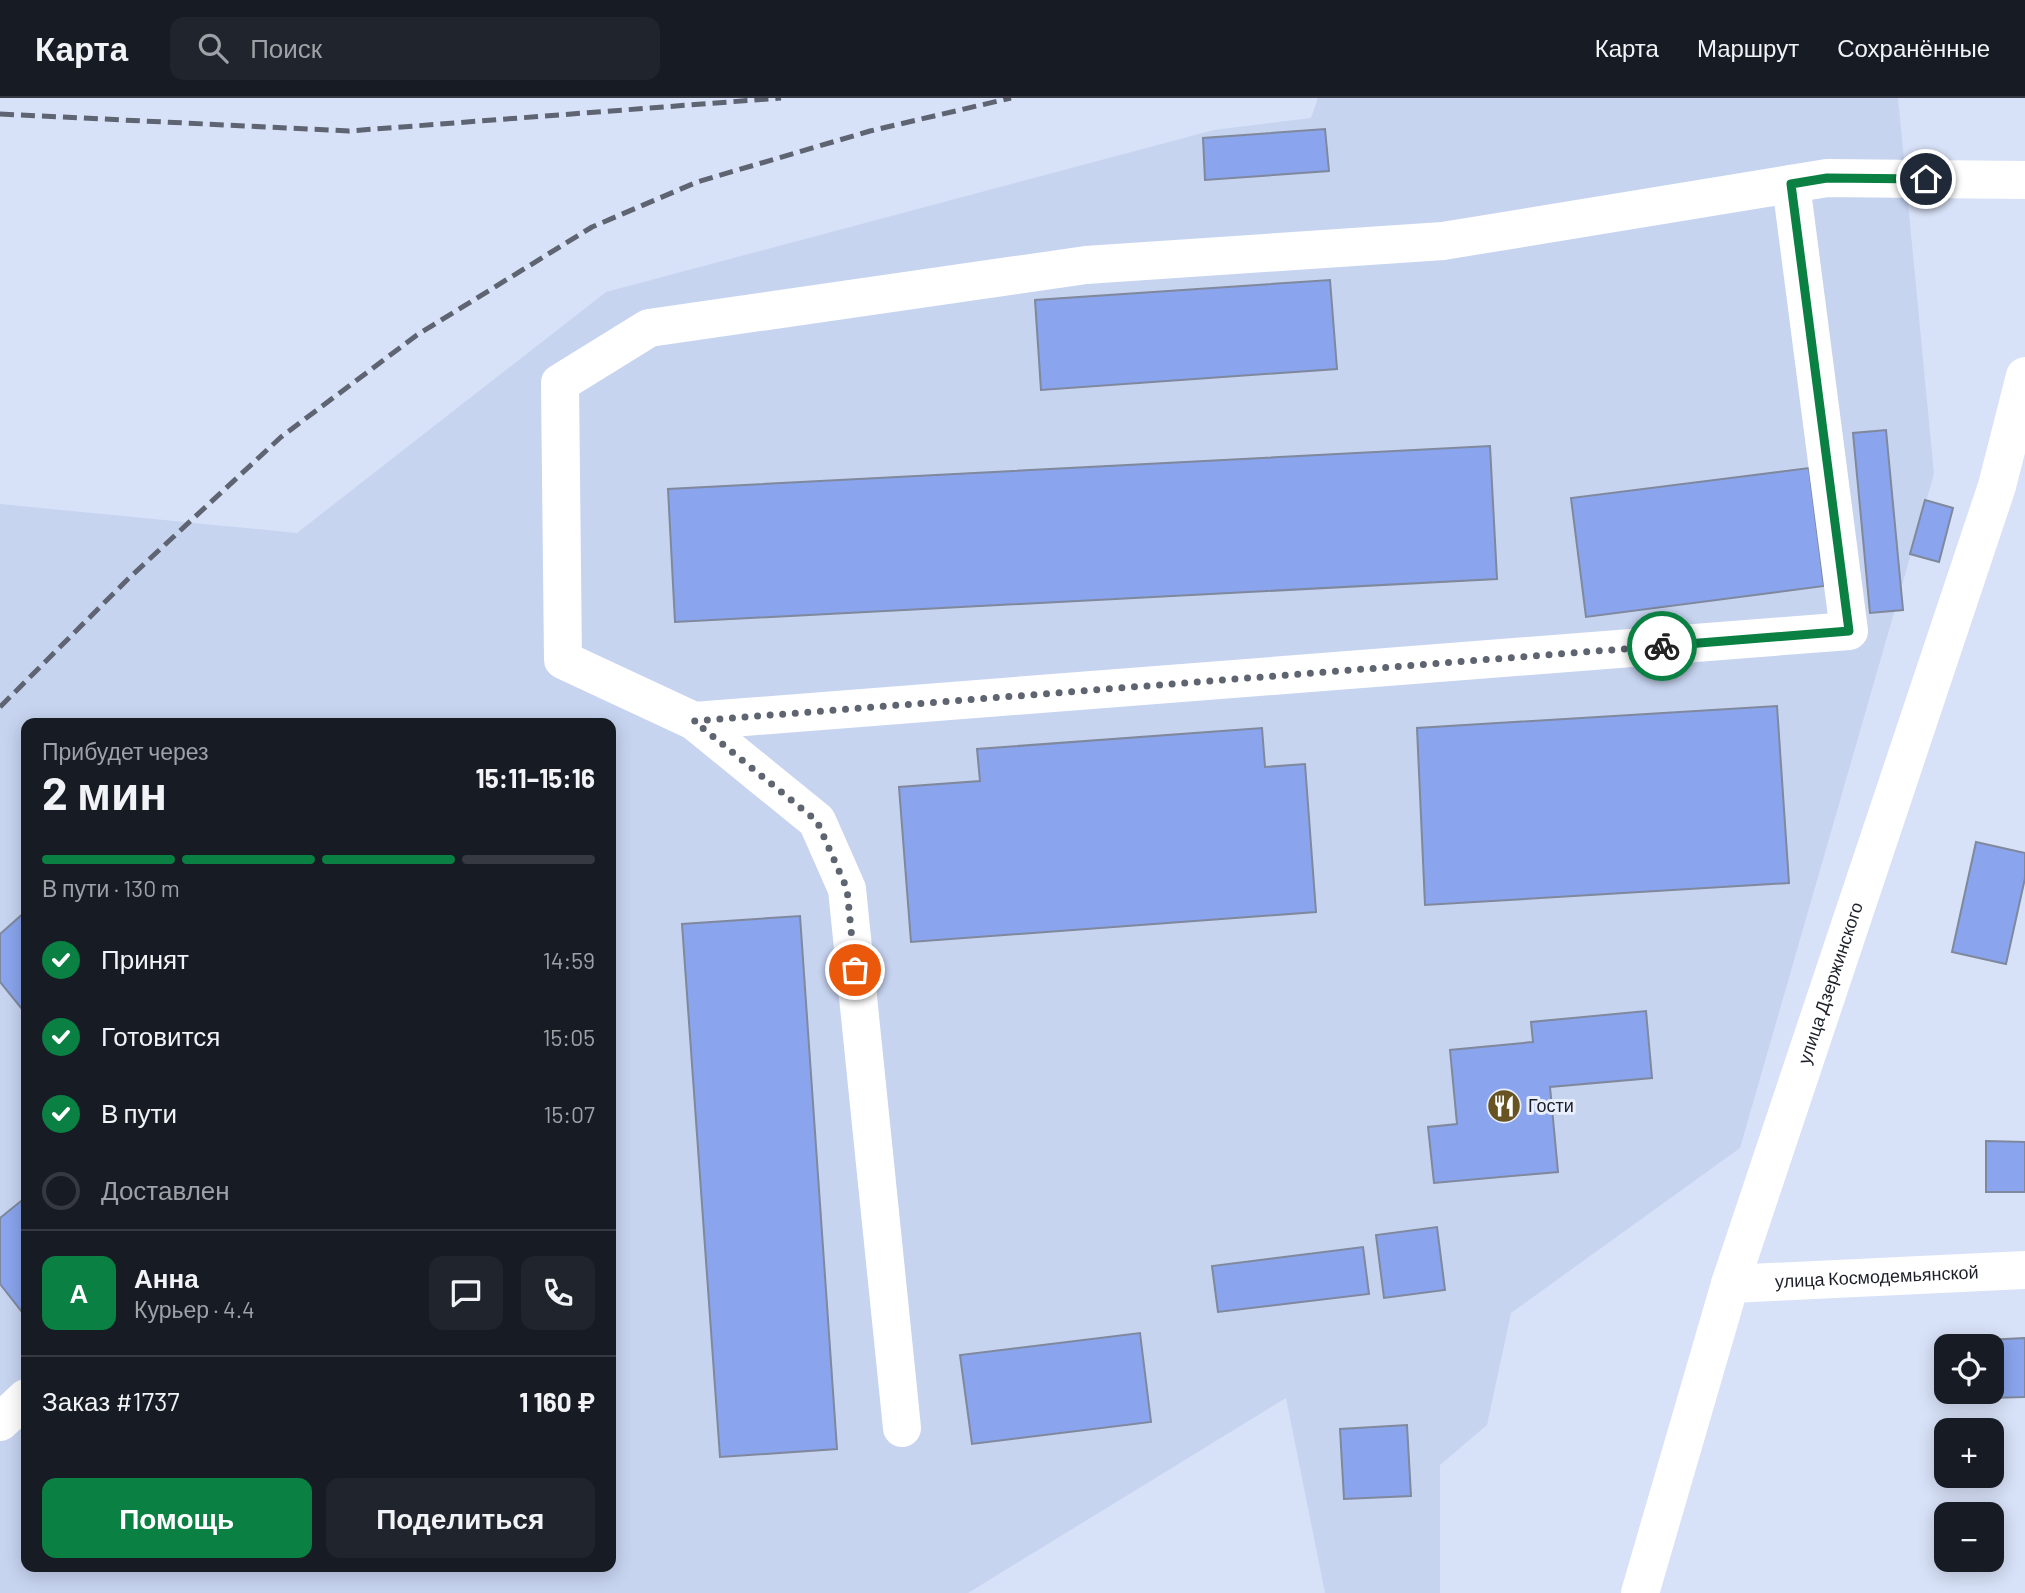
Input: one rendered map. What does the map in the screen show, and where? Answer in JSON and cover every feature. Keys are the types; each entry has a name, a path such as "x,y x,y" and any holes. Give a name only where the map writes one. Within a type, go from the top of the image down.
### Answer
{"street":[{"path":"902,1428 847,889 817,821 694,721 563,660 560,383 649,328 1086,265 1443,240 1827,178 2025,180"},
{"path":"694,721 1849,631 1791,184"},
{"name":"улица Дзержинского","path":"1640,1593 1730,1284 2011,492 2025,376"},
{"name":"улица Космодемьянской","path":"1730,1284 2025,1270"},
{"path":"0,1422 21,1403"}],"shaded area":[{"path":"1318,98 1898,98 1934,474 1740,1148 1511,1313 1487,1425 1440,1465 1440,1593 1325,1593 1286,1398 968,1593 0,1593 0,504 297,533 606,292 1214,130 1311,118"}],"building":[{"path":"1325,129 1329,171 1205,180 1203,138"},
{"path":"1330,280 1337,369 1041,390 1035,300"},
{"path":"1886,430 1903,610 1870,613 1853,433"},
{"path":"1490,446 1497,579 675,622 668,489"},
{"path":"1809,468 1824,586 1586,617 1571,498"},
{"path":"1925,500 1953,508 1939,562 1910,554"},
{"path":"1777,706 1789,883 1425,905 1417,728"},
{"path":"1262,728 1265,767 1305,764 1316,912 911,942 899,787 980,781 977,749"},
{"path":"1976,842 2025,853 2025,878 2006,964 1952,952"},
{"path":"21,915 21,1008 0,982 0,934"},
{"path":"800,916 837,1449 720,1457 682,924"},
{"name":"Гости","path":"1646,1011 1652,1078 1550,1087 1558,1172 1434,1183 1428,1127 1457,1124 1450,1050 1533,1042 1531,1022"},
{"path":"1986,1141 2025,1142 2025,1192 1986,1192"},
{"path":"21,1201 21,1311 0,1284 0,1218"},
{"path":"1437,1227 1445,1290 1384,1298 1376,1235"},
{"path":"1363,1247 1369,1294 1218,1312 1212,1266"},
{"path":"1140,1333 1151,1422 972,1444 960,1355"},
{"path":"2025,1338 2025,1397 2004,1398 2004,1339"},
{"path":"1407,1425 1411,1496 1344,1499 1340,1429"}],"railway":[{"path":"0,114 349,131 781,98"},
{"path":"0,707 128,579 281,437 417,335 592,227 697,182 870,131 1011,98"}],"way so far":[{"path":"855,970 847,889 817,821 694,721 1662,646"}],"place":[{"name":"Гости","path":"1504,1106"}],"route":[{"path":"1662,646 1849,631 1791,184 1827,178 1926,179"}]}
